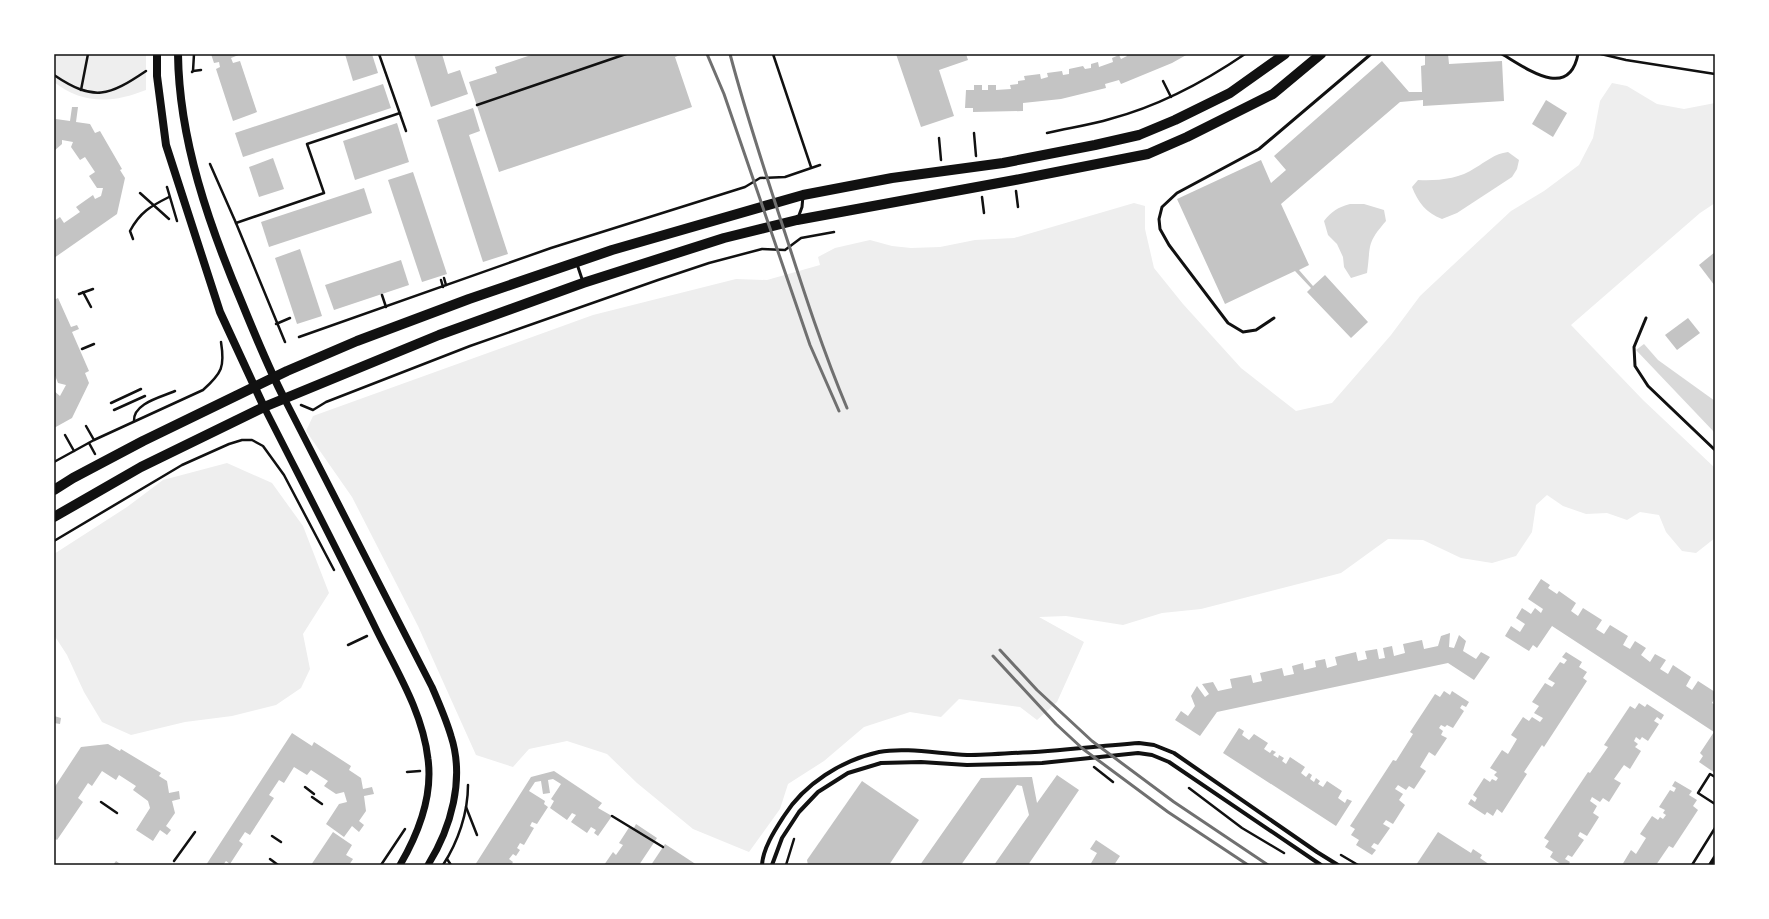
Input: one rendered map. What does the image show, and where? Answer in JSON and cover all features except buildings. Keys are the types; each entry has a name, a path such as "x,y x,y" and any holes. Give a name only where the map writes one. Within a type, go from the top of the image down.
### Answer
{"main road":[{"path":"157,54 157,76 166,145 220,312 264,407"},
{"path":"178,54 178,67 186,135 208,215 226,267 273,378 284,398"},
{"path":"54,490 73,478 143,441 273,378 357,341 576,261 732,214 803,195 892,178 1003,163 1139,135 1175,120 1230,93 1285,54"},
{"path":"54,517 141,468 264,407 439,335 583,283 724,238 797,220 1148,154 1187,137 1274,94 1321,54"}],"street":[{"path":"284,398 432,687 452,737 456,762 455,787 451,818 435,854 428,865"},
{"path":"264,407 342,558 404,686 424,736 428,760 428,786 423,816 407,853 400,865"},
{"path":"762,865 762,859 773,833 790,805 812,784 844,764 880,752 921,751 967,755 1041,753 1139,743 1154,745 1174,753 1338,865"},
{"path":"772,865 786,831 799,812 818,792 848,773 882,763 921,762 967,765 1042,763 1138,753 1152,755 1169,762 1321,865"},
{"path":"1710,865 1715,857"}],"lane":[{"path":"1274,318 1256,330 1243,332 1228,323 1168,245 1160,229 1159,219 1162,207 1177,193 1259,149 1371,54"},
{"path":"1502,54 1551,80 1565,76 1576,64 1578,54"},
{"path":"797,220 802,207 803,195"},
{"path":"576,261 583,283"},
{"path":"1646,318 1634,347 1635,366 1648,386 1715,450"}],"path":[{"path":"81,90 88,54"},
{"path":"194,54 192,72 201,70"},
{"path":"379,54 406,131"},
{"path":"477,105 626,54"},
{"path":"773,54 811,167"},
{"path":"1047,133 1110,119 1171,97 1215,75 1245,54"},
{"path":"1601,54 1626,60 1715,74"},
{"path":"54,75 89,93 107,93 118,89 146,70"},
{"path":"1164,81 1171,97"},
{"path":"236,223 324,193 307,144 400,113"},
{"path":"939,138 942,172"},
{"path":"210,164 236,223 276,324 285,342"},
{"path":"299,337 551,248 745,186 760,178 785,177 820,165"},
{"path":"1014,180 1018,207"},
{"path":"140,193 169,219"},
{"path":"133,240 130,231 136,220 153,205 169,197"},
{"path":"301,405 313,410 326,402 470,346 702,265 762,249 784,250 801,238 834,232"},
{"path":"442,279 444,286"},
{"path":"79,294 93,289"},
{"path":"83,292 91,307"},
{"path":"382,295 386,307"},
{"path":"276,324 290,318"},
{"path":"82,349 94,344"},
{"path":"54,462 94,440 203,390 213,381 222,369"},
{"path":"112,403 141,389"},
{"path":"134,421 136,411 143,405 175,391"},
{"path":"114,410 145,396"},
{"path":"86,426 94,440"},
{"path":"65,435 74,451"},
{"path":"54,541 182,465 229,444 242,440 252,440 263,446 284,475 335,574"},
{"path":"348,645 367,636 370,642"},
{"path":"1089,763 1113,782"},
{"path":"419,766 420,776"},
{"path":"1715,777 1710,774 1698,793 1715,804"},
{"path":"305,787 314,794"},
{"path":"1187,787 1242,828 1286,854"},
{"path":"312,797 322,804"},
{"path":"101,802 117,813"},
{"path":"466,807 477,835"},
{"path":"612,816 663,847"},
{"path":"381,865 406,828"},
{"path":"1692,865 1715,828"},
{"path":"174,861 195,832"},
{"path":"272,836 281,842"},
{"path":"786,865 795,836"},
{"path":"1340,854 1358,865"},
{"path":"270,859 278,865"},
{"path":"447,859 451,865"}],"shaded area":[{"path":"54,54 146,54 146,90 122,97 98,100 76,95 54,82"},
{"path":"1612,83 1627,86 1657,104 1684,109 1715,103 1715,203 1700,213 1571,325 1643,400 1715,468 1715,538 1696,553 1682,551 1666,532 1659,515 1640,512 1627,520 1607,513 1586,514 1563,506 1547,495 1536,505 1532,532 1516,556 1492,563 1461,558 1423,540 1388,539 1341,573 1201,609 1162,613 1123,625 1066,616 1039,617 1084,642 1057,702 1037,720 1020,707 959,699 941,717 910,712 864,727 824,761 788,784 780,809 749,852 693,829 637,783 607,754 567,741 529,749 513,767 476,755 418,626 352,497 306,431 313,416 593,315 736,279 767,280 820,265 818,257 835,248 870,240 892,246 911,248 940,247 975,240 1014,238 1134,203 1145,206 1145,229 1154,268 1183,304 1241,368 1296,411 1332,403 1391,335 1420,296 1511,211 1544,191 1579,165 1593,138 1600,101"},
{"path":"1508,152 1519,160 1517,169 1512,177 1457,213 1442,219 1431,214 1423,206 1412,187 1418,180 1440,180 1462,175 1495,156"},
{"path":"1350,204 1364,204 1384,210 1386,221 1375,235 1370,245 1367,273 1351,278 1344,267 1343,257 1337,244 1328,235 1324,221 1335,210"},
{"path":"1644,344 1658,360 1715,401 1715,433 1636,350"},
{"path":"227,463 272,483 303,526 329,593 303,634 310,669 301,688 276,705 232,716 185,722 131,735 102,722 84,692 67,655 54,635 54,554 127,507 163,480"}],"railway":[{"path":"707,54 724,94 810,345 839,411"},
{"path":"730,54 749,122 799,277 838,387 847,408"},
{"path":"1000,650 1037,690 1092,741 1174,802 1268,865"},
{"path":"993,656 1056,724 1083,749 1168,812 1248,865"}]}
